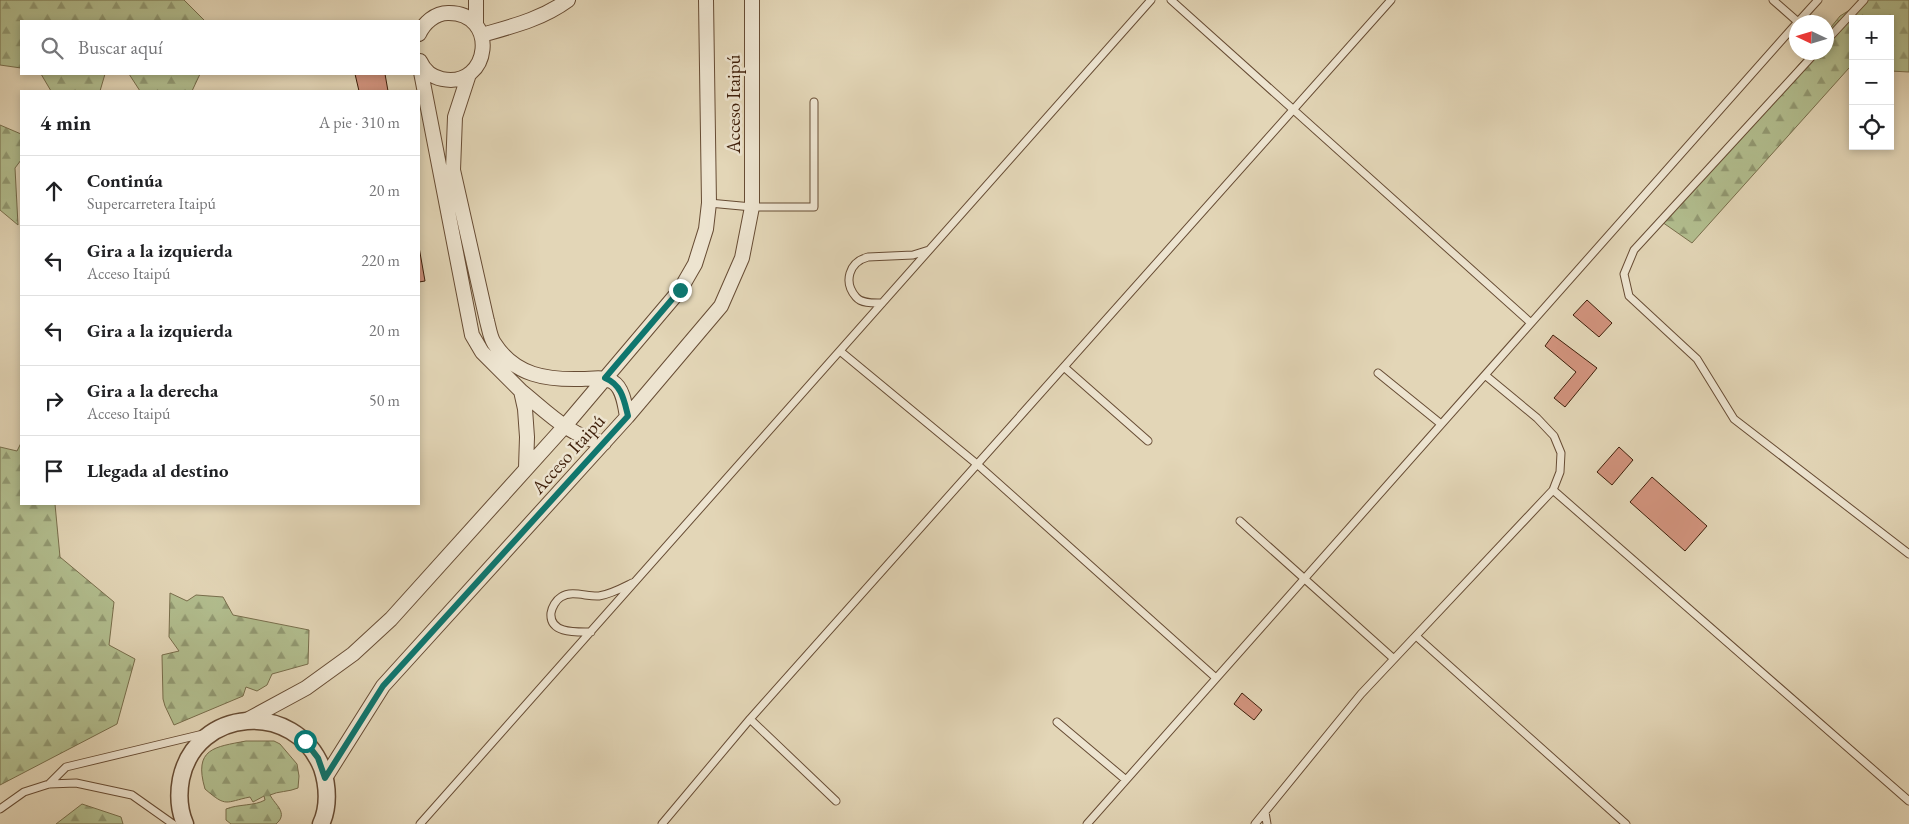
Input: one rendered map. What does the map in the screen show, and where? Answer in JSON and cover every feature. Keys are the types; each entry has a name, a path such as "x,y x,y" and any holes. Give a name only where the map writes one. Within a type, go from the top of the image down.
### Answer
{"street":[{"path":"446,13 456,0"},
{"path":"420,60 429,73 438,78 449,80 460,79 477,67 482,57 484,46 479,30 476,0"},
{"path":"479,30 536,19 553,11 568,0"},
{"name":"Acceso Itaipú","path":"247,720 306,688 353,654 391,619 564,427 680,290 695,264 706,229 709,203 706,0"},
{"name":"Acceso Itaipú","path":"325,778 383,686 604,443 721,306 742,258 752,207 752,0"},
{"path":"420,32 426,23 435,16 446,13 468,18 479,30"},
{"path":"420,67 472,335 482,352 521,391 564,427 594,441 604,443"},
{"path":"469,74 455,117 453,170 487,321 494,342 509,360 531,374 548,379 605,378 614,382 620,390 628,416"},
{"path":"521,391 525,409 527,437 526,468"},
{"path":"185,824 181,814 178,791 183,768 195,748 212,732 229,724 247,720 268,722 288,729 305,741 318,758 325,778 327,799 323,822"}],"lane":[{"path":"420,824 1151,0"},
{"path":"1171,0 1531,323"},
{"path":"662,824 750,719 1391,0"},
{"path":"1773,0 1798,22 1818,0"},
{"path":"1834,32 1864,0"},
{"path":"1087,824 1789,32"},
{"path":"1809,60 1634,250 1624,274 1629,296 1697,359 1734,419 1909,554"},
{"path":"709,203 752,207 814,207 814,102"},
{"path":"882,303 870,304 857,298 849,283 849,275 854,264 868,257 914,255 929,250"},
{"path":"840,351 978,465 1216,678"},
{"path":"1064,367 1148,441"},
{"path":"1378,373 1442,424"},
{"path":"1255,824 1361,694 1553,490 1560,472 1560,453 1554,436 1537,418 1485,375"},
{"path":"1553,490 1909,801"},
{"path":"1240,521 1394,659"},
{"path":"590,632 562,630 554,625 551,617 552,608 560,598 570,594 599,596 634,582"},
{"path":"1416,636 1626,824"},
{"path":"750,719 836,801"},
{"path":"1057,722 1126,780"},
{"path":"49,784 66,767 212,732"},
{"path":"0,809 24,792 49,784 76,783 132,795 174,824"},
{"path":"1265,812 1267,824"}],"green space":[{"path":"0,0 184,0 204,20 20,20 20,68 0,65"},
{"path":"1866,0 1909,0 1909,72 1894,71 1894,15 1849,15 1849,68 1692,243 1662,222 1803,60 1834,60 1834,23 1840,16"},
{"path":"42,75 105,75 100,90 50,90"},
{"path":"130,75 200,75 192,90 139,90"},
{"path":"0,125 20,134 20,161 15,168 18,225 0,210"},
{"path":"20,445 20,505 55,505 60,557 114,602 109,645 135,659 117,724 0,785 0,447 17,451"},
{"path":"170,593 187,601 196,595 223,597 233,615 309,630 308,664 272,674 267,685 257,691 246,687 243,696 174,725 163,699 162,655 179,651 169,637"},
{"path":"246,741 274,741 280,744 297,764 298,788 270,795 281,813 280,820 276,824 231,824 226,820 226,809 261,802 265,800 264,796 253,802 250,797 226,802 218,799 205,789 202,765 209,752 225,745"},
{"path":"82,804 121,817 123,824 56,824"}],"building":[{"path":"355,75 385,75 388,90 359,90"},
{"path":"420,253 425,281 420,282"},
{"path":"1587,300 1612,323 1599,337 1573,315"},
{"path":"1553,335 1597,368 1565,407 1554,398 1576,372 1545,346"},
{"path":"1619,447 1633,460 1612,485 1597,472"},
{"path":"1652,477 1707,526 1685,551 1630,502"},
{"path":"1242,693 1262,710 1254,720 1234,704"}],"route":[{"path":"305,741 318,758 325,778 383,686 628,416 620,390 614,382 605,378 680,290"}]}
